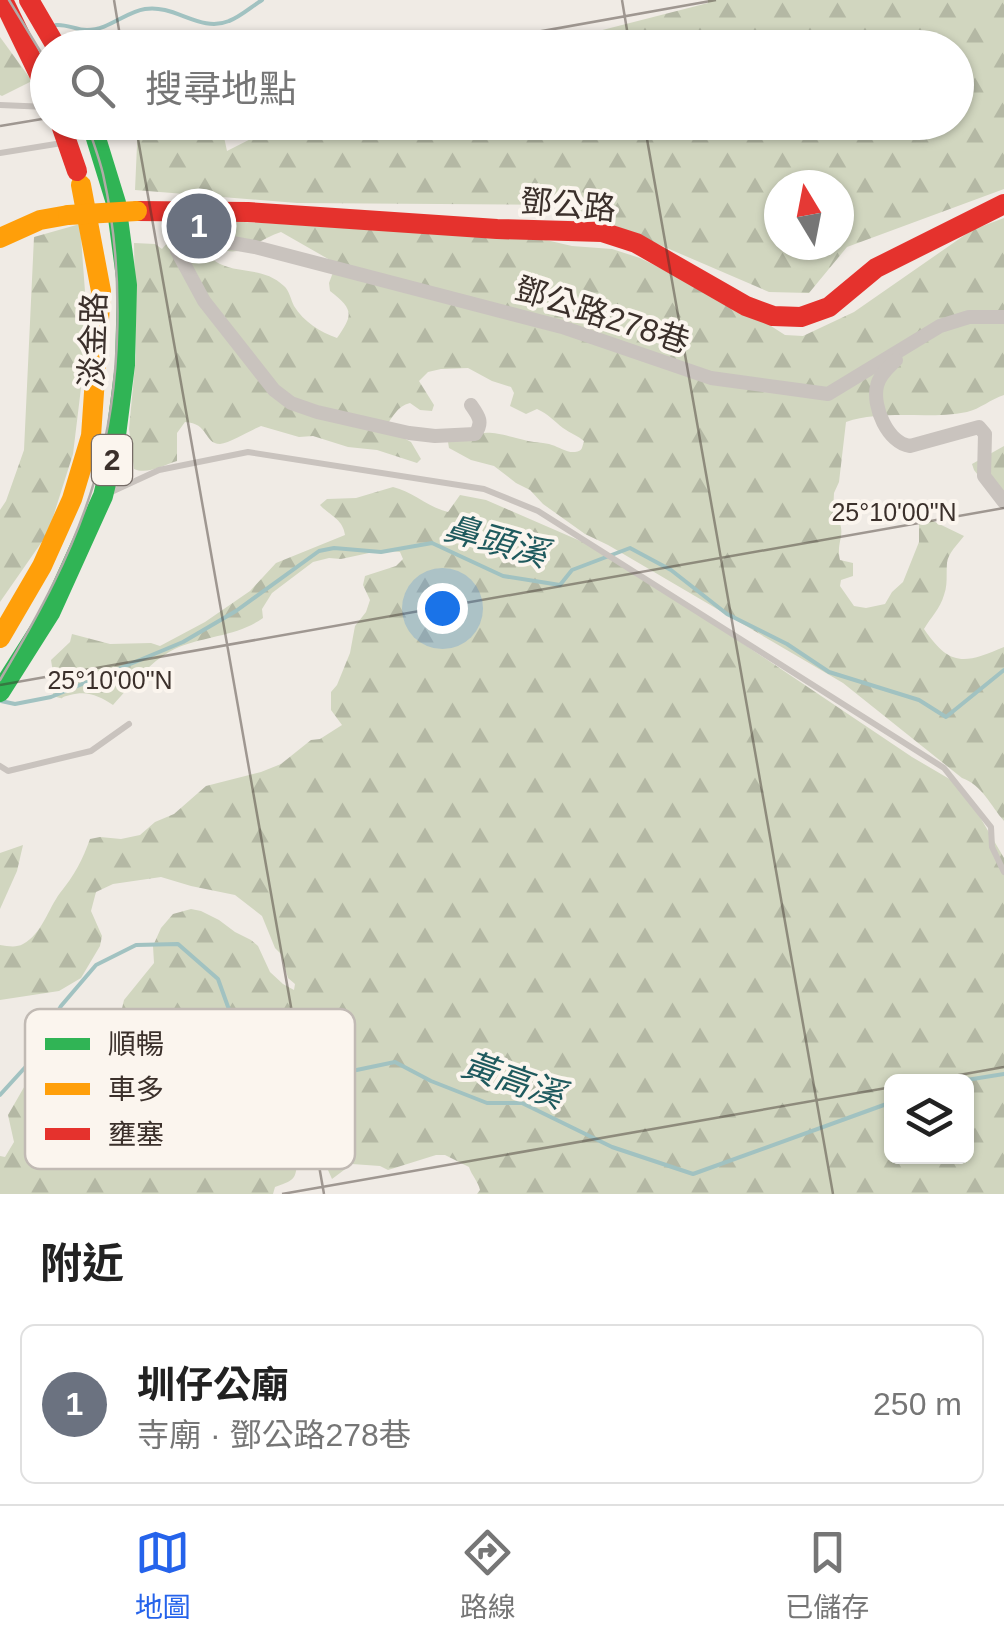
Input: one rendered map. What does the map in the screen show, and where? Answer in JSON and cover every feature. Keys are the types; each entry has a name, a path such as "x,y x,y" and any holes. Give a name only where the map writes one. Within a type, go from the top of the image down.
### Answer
{"main road":[{"path":"3,0 30,59"},
{"path":"30,0 46,30"},
{"name":"2","path":"66,140 78,194"},
{"name":"淡金路","path":"0,692 50,613 103,496 114,451 125,365 127,286 116,203 97,140"},
{"path":"0,238 40,220 78,194"},
{"name":"淡金路","path":"0,638 42,566 65,516 91,436 101,290 78,194"},
{"name":"鄧公路","path":"78,194 137,211 248,212 602,232 636,244 746,306 773,316 801,317 829,307 876,268 1004,204"}],"street":[{"name":"鄧公路278巷","path":"175,212 204,238 255,247 562,327 711,378 828,394 940,326 969,317 1004,316"},
{"path":"175,212 177,251 204,301 274,390 290,403 435,436 475,434 480,417 471,404"},
{"path":"914,342 877,384 882,418 894,440 910,446 980,427 985,434 984,476 1004,502"}],"lane":[{"path":"0,105 30,99"},
{"path":"0,153 40,140"},
{"path":"103,496 159,470 248,452 484,489 538,511 944,768 991,827 992,847 1004,872"},
{"path":"0,766 8,772 91,751 130,724"}],"green space":[{"path":"708,0 1004,0 1004,189 854,244 854,170 764,170 764,260 836,260 809,293 769,292 567,205 297,203 135,190 137,140 225,140 227,151 249,140 974,140 974,30 602,30"},
{"path":"0,37 30,82 0,95"},
{"path":"1004,218 1004,395 967,412 876,416 846,422 833,512 841,525 840,560 853,563 853,576 841,580 840,586 854,606 885,604 903,582 919,542 919,523 931,520 964,536 949,556 944,595 924,629 942,650 959,659 1004,647 1004,821 975,786 843,683 585,534 494,466 449,448 448,442 488,433 572,452 581,450 584,441 537,409 526,414 510,406 514,393 511,387 468,368 428,372 419,381 434,405 432,411 420,410 410,403 395,413 385,428 411,442 421,459 417,463 377,450 348,447 313,436 299,437 261,426 220,444 211,441 198,426 185,422 177,433 177,461 150,470 134,469 129,429 136,355 134,243 155,244 162,249 172,239 181,238 220,264 269,276 286,288 294,306 308,322 337,338 348,317 347,307 330,291 335,267 330,260 281,232 244,249 227,251 210,237 212,220 546,240 612,249 640,258 754,315 785,335 803,336 854,312 972,230"},
{"path":"80,224 86,305 73,454 48,533 0,602 0,510 24,450 34,237"},
{"path":"1004,446 1004,509 972,464"},
{"path":"393,487 448,512 460,495 486,500 608,553 958,784 1004,858 1004,1194 477,1194 480,1190 469,1167 445,1155 388,1170 355,1164 355,1009 122,1009 124,1000 154,963 153,946 161,928 173,914 191,909 219,920 251,940 270,972 294,990 295,984 288,978 262,916 235,895 161,877 113,884 96,892 91,911 102,936 81,978 59,991 0,1000 0,945 20,945 30,940 78,867 90,839 140,835 155,822 174,814 206,786 281,764 311,740 320,739 342,725 331,710 331,692 350,653 355,626 370,600 363,585 365,576 396,566 403,559 400,552 383,550 313,562 272,593 262,609 263,618 243,629 169,652 143,672 113,705 88,694 53,696 51,660 70,642 72,634 110,644 160,646 250,591 276,563 345,535 320,505 327,499 356,498"},
{"path":"23,845 17,871 0,909 0,853"},
{"path":"25,1085 25,1169 296,1169 294,1177 275,1187 273,1194 0,1194 0,1156 5,1157 14,1142 8,1115"},
{"path":"328,1169 345,1169 332,1179"}],"waterway":[{"path":"56,25 95,29 145,9 167,10 218,24 262,0"},
{"name":"鼻頭溪","path":"1,701 15,704 51,697 183,642 236,611 319,551 334,548 381,552 432,543 503,576 560,585 572,570 630,548 671,570 727,614 787,644 829,672 919,700 946,717 1004,670"},
{"name":"黃高溪","path":"59,1009 96,965 136,945 178,944 218,979 229,1009"},
{"name":"黃高溪","path":"355,1070 395,1062 487,1103 522,1103 612,1147 693,1174 884,1105"},
{"name":"黃高溪","path":"0,1095 25,1068"},
{"name":"黃高溪","path":"974,1079 1004,1074"}],"tram line":[{"path":"9,0 30,34"},
{"path":"0,680 77,532 95,479 111,406 117,327 115,248 103,174 93,140"}],"traffic: fast":[{"path":"0,692 50,613 103,496 114,451 125,365 127,285 116,203 97,140"}],"traffic: slow":[{"path":"0,638 42,566 72,499 91,436 101,291 81,185"},
{"path":"68,215 137,211"},
{"path":"0,238 40,220 68,215"}],"traffic: jam":[{"path":"3,0 30,56"},
{"path":"29,0 46,30"},
{"path":"66,140 77,171"},
{"path":"137,211 248,212 602,232 636,243 746,306 773,316 801,317 829,307 876,268 1004,204"}],"place":[{"name":"圳仔公廟","path":"199,226"}]}
